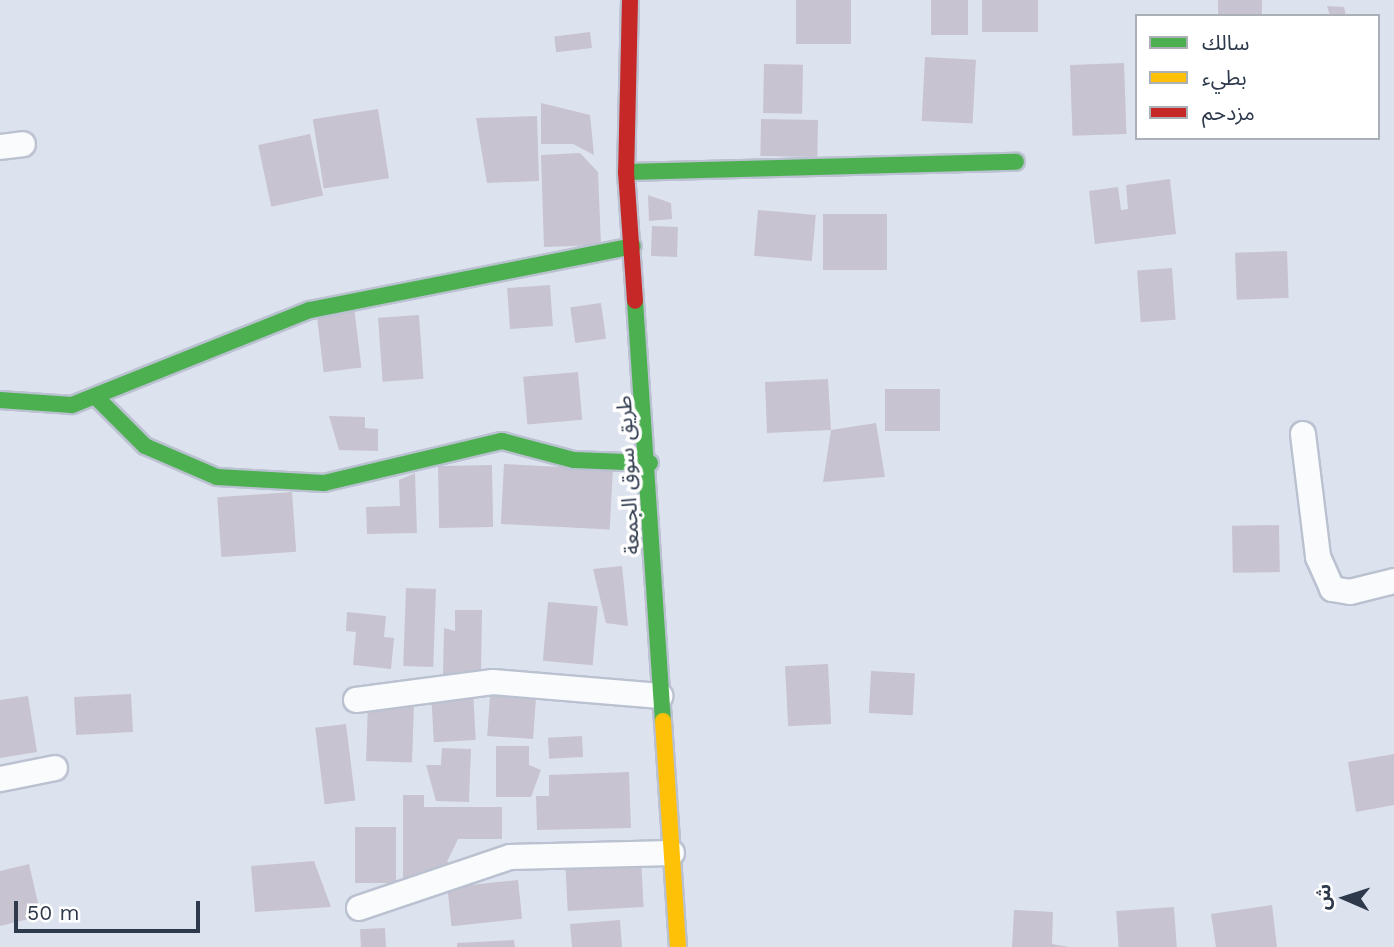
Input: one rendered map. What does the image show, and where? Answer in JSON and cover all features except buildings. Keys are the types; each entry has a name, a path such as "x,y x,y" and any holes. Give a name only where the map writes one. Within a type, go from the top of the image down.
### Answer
{"street":[{"name":"طريق سوق الجمعة","path":"630,0 626,172 650,463 660,696 678,947"},
{"path":"626,172 1016,162"},
{"path":"0,400 53,406 97,398 141,374 310,310 632,246"},
{"path":"97,398 145,446 217,477 324,483 502,441 574,460 650,463"},
{"path":"1303,434 1318,556 1332,589 1350,592 1394,581"},
{"path":"356,700 493,682 660,696"},
{"path":"0,779 55,768"},
{"path":"359,908 510,857 672,853"}],"traffic: fast":[{"path":"626,172 1016,162"},
{"path":"0,400 72,405 310,310 633,246"},
{"path":"635,301 663,721"},
{"path":"97,398 145,446 217,477 324,483 502,441 574,460 650,463"}],"traffic: slow":[{"path":"663,721 678,947"}],"traffic: jam":[{"path":"630,0 626,172 635,301"}]}
